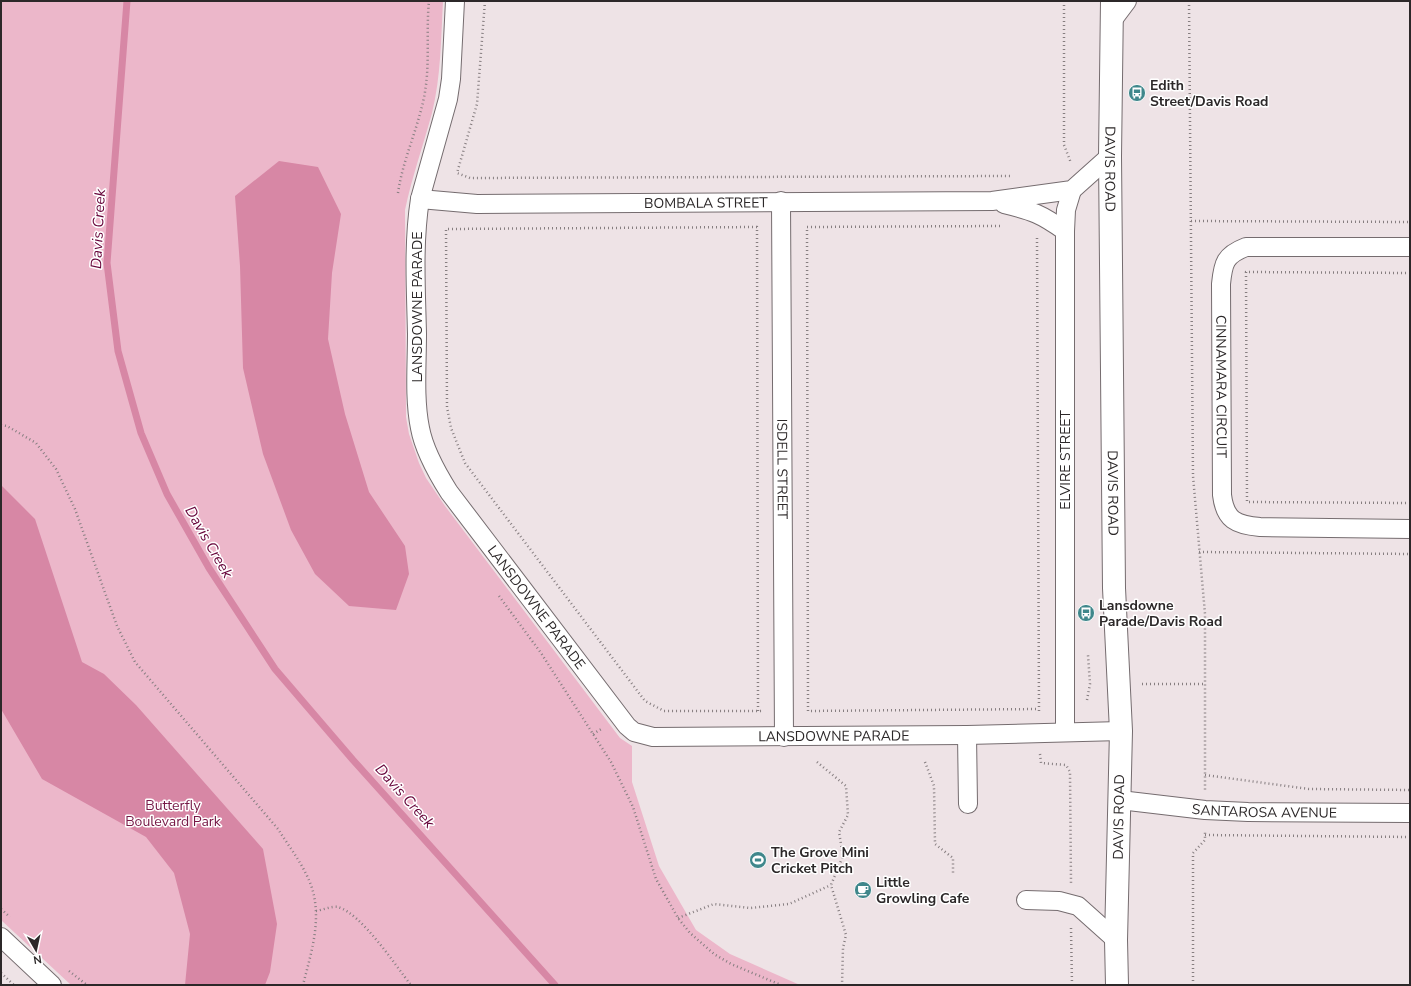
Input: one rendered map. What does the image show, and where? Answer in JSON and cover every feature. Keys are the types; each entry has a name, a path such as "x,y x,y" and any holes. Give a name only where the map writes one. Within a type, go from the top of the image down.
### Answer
{"street":[{"name":"LANSDOWNE PARADE","path":"455,1 451,79 448,99 420,199 416,240 418,420 428,452 440,478 449,492 621,719 634,732 653,737 967,735 1039,734 1066,731 1121,731"},
{"path":"1112,11 1127,1"},
{"name":"DAVIS ROAD","path":"1112,11 1110,156 1114,588 1121,731 1116,985"},
{"path":"1072,190 1110,156"},
{"name":"BOMBALA STREET","path":"420,199 477,204 780,201 992,201 1072,190"},
{"name":"ELVIRE STREET","path":"1066,731 1065,231 1066,210 1072,190"},
{"name":"ISDELL STREET","path":"780,201 784,737"},
{"name":"BOMBALA STREET","path":"992,201 1032,211 1043,216 1065,231"},
{"name":"CINNAMARA CIRCUIT","path":"1410,247 1246,247 1229,256 1223,267 1221,284 1222,495 1227,512 1238,523 1260,527 1410,529"},
{"path":"967,735 968,804"},
{"name":"SANTAROSA AVENUE","path":"1120,800 1205,810 1248,812 1410,813"},
{"path":"1026,900 1078,906 1116,940"},
{"path":"1,938 52,985"}],"path":[{"path":"398,195 403,169 425,91 428,60 429,1"},
{"path":"485,1 478,104 457,173 470,178 1018,176"},
{"path":"1190,1 1192,476 1205,614 1206,840 1193,853 1193,985"},
{"path":"1191,220 1410,222"},
{"path":"808,711 807,227 1006,226"},
{"path":"758,711 757,227 446,229 447,407 450,428 465,463 645,701 664,711 758,711 783,710 808,711 1039,709"},
{"path":"1038,234 1039,734 1041,763 1066,765 1070,772 1072,985"},
{"path":"1410,273 1246,272 1247,502 1410,503"},
{"path":"1,425 7,426 36,443 56,469 75,509 117,626 135,662 278,829 297,858 312,888 316,911 314,941 303,985"},
{"path":"1199,552 1410,554"},
{"path":"495,591 541,653 611,762 633,807 656,878 678,918 690,933 714,954 731,964 780,985"},
{"path":"817,762 846,786 848,815 839,832 843,856 831,885 846,935 843,948 842,985"},
{"path":"925,762 934,786 935,844 953,858 953,875"},
{"path":"1205,775 1309,788 1410,790"},
{"path":"1205,835 1410,837"},
{"path":"678,918 714,904 750,908 789,904 831,885"},
{"path":"316,911 337,907 353,916 366,928 411,985"},
{"path":"1,973 14,985"}],"green space":[{"name":"Butterfly Boulevard Park","path":"1,1 443,1 440,57 435,99 405,210 406,417 409,434 419,463 426,478 445,506 620,738 632,746 632,782 659,866 696,930 730,954 800,985 71,985 1,920"}],"shaded area":[{"path":"279,161 318,167 341,214 332,273 328,339 345,414 369,492 405,546 409,574 396,610 349,606 315,574 291,530 263,454 243,368 240,266 235,196"},
{"path":"1,485 35,519 82,662 104,674 136,705 263,849 277,924 270,972 265,985 185,985 190,934 174,873 146,837 42,779 1,709"}],"waterway":[{"name":"Davis Creek","path":"127,1 107,263 118,351 141,433 167,494 209,568 275,669 353,760 555,985"}],"place":[{"name":"Edith Street/Davis Road","path":"1137,93"},
{"name":"Lansdowne Parade/Davis Road","path":"1086,613"},
{"name":"The Grove Mini Cricket Pitch","path":"758,860"},
{"name":"Little Growling Cafe","path":"863,890"}]}
